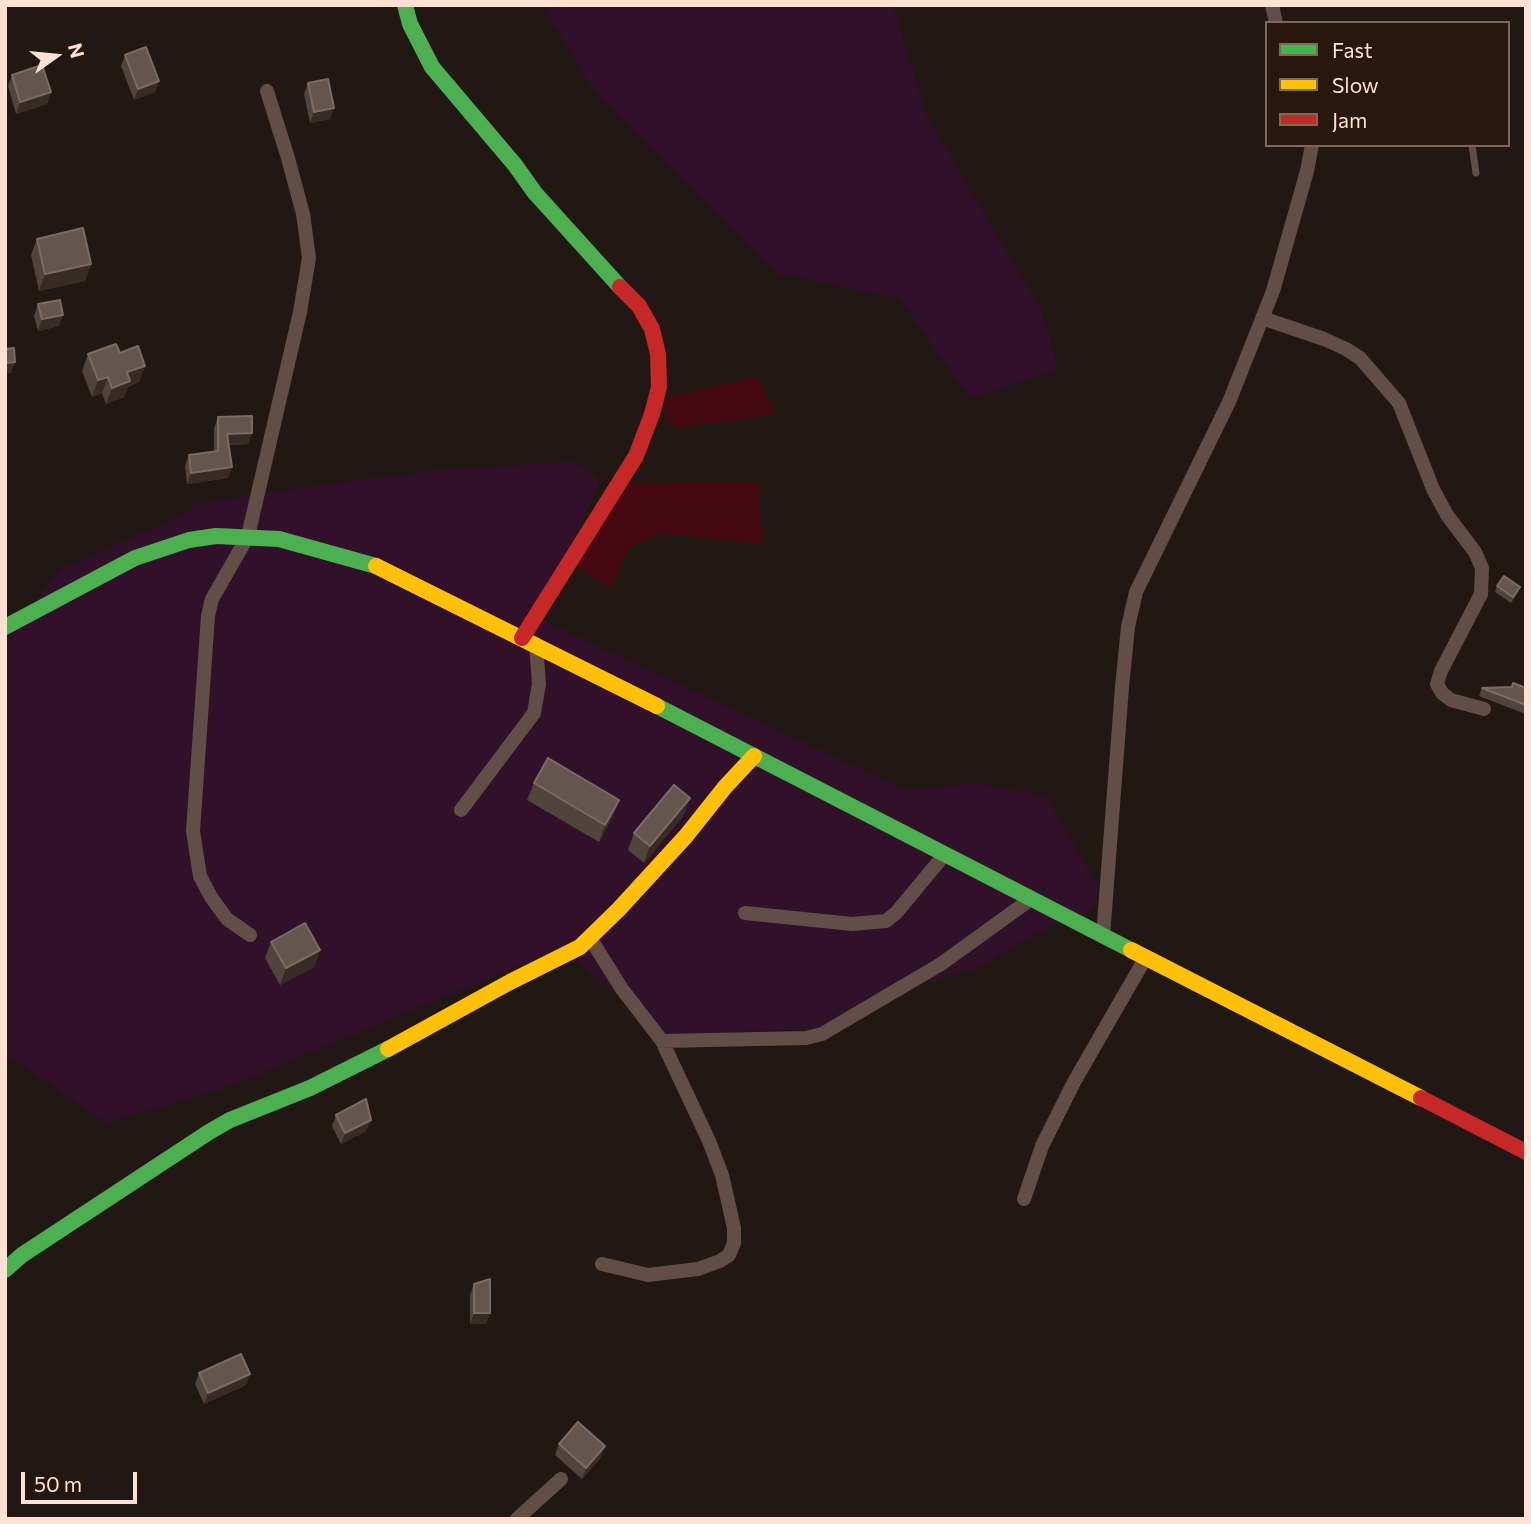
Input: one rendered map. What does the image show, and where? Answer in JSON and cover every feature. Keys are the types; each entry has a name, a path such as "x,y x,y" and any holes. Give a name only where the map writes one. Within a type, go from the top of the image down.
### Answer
{"street":[{"path":"405,5 410,24 432,67 543,203 639,306 652,329 658,354 659,387 636,456 529,641 539,684 534,713 461,810"},
{"path":"250,935 227,919 211,897 200,876 193,831 208,616 212,598 248,536 300,312 309,258 303,214 267,91"},
{"path":"1103,936 1121,699 1128,627 1136,592 1228,402 1262,318 1277,278 1312,147"},
{"path":"1262,318 1324,338 1353,354 1378,377 1399,403 1433,489 1447,515 1475,552 1482,568 1481,594 1441,671 1437,684 1442,693 1451,700 1483,709"},
{"path":"5,627 135,558 189,540 216,536 279,539 377,566 529,641 1526,1152"},
{"path":"5,1270 22,1255 230,1120 310,1088 363,1063 570,952 590,938 687,836 754,756"},
{"path":"745,913 852,924 886,921 945,855"},
{"path":"662,1041 806,1038 822,1034 941,964 1031,899"},
{"path":"590,938 622,989 662,1041 709,1141 722,1175 734,1228 734,1243 729,1255 698,1269 648,1275 601,1264"},
{"path":"1024,1199 1042,1146 1058,1114 1146,957"},
{"path":"517,1519 561,1479"}],"lane":[{"path":"1472,147 1476,173"}],"shaded area":[{"path":"542,5 893,5 926,115 1042,312 1058,370 970,399 900,299 780,274 594,91"},
{"path":"756,377 776,414 678,428 665,421 665,398"},
{"path":"577,462 600,482 556,577 542,620 904,789 978,783 1046,796 1098,887 1094,909 1039,932 976,969 917,985 836,1028 666,1034 561,948 225,1088 106,1123 5,1053 5,640 59,570 185,514 196,504 332,483 458,468"},
{"path":"758,482 762,544 660,533 629,548 611,588 574,565 629,483"}],"building":[{"path":"146,47 159,81 138,89 125,55"},
{"path":"42,65 51,92 20,102 12,75"},
{"path":"328,79 334,108 314,112 308,83"},
{"path":"83,228 91,264 45,274 37,239"},
{"path":"60,300 63,315 42,319 38,304"},
{"path":"116,344 120,353 138,346 145,366 127,372 130,381 112,388 108,377 98,380 88,354"},
{"path":"14,348 15,362 5,363 5,349"},
{"path":"252,416 252,433 227,434 232,467 191,473 189,455 218,451 218,417"},
{"path":"1504,576 1520,587 1513,597 1497,586"},
{"path":"1513,683 1526,688 1526,705 1482,688 1512,687"},
{"path":"548,758 619,800 605,825 534,783"},
{"path":"674,785 690,798 650,846 634,833"},
{"path":"305,923 320,950 286,968 271,942"},
{"path":"366,1099 371,1120 345,1133 336,1115"},
{"path":"490,1279 490,1313 474,1313 474,1284"},
{"path":"241,1354 250,1374 208,1393 199,1373"},
{"path":"578,1422 605,1446 586,1468 559,1444"}],"traffic: fast":[{"path":"405,5 410,24 432,67 515,165 535,193 620,287"},
{"path":"5,627 135,558 189,540 216,536 279,539 376,566"},
{"path":"657,706 1131,950"},
{"path":"5,1270 22,1255 209,1132 230,1120 310,1088 388,1049"}],"traffic: slow":[{"path":"376,566 657,706"},
{"path":"388,1049 580,947 686,836 754,756"},
{"path":"1131,950 1421,1098"}],"traffic: jam":[{"path":"522,638 636,456 652,414 659,387 658,354 652,329 639,306 620,287"},
{"path":"1421,1098 1526,1152"}]}
